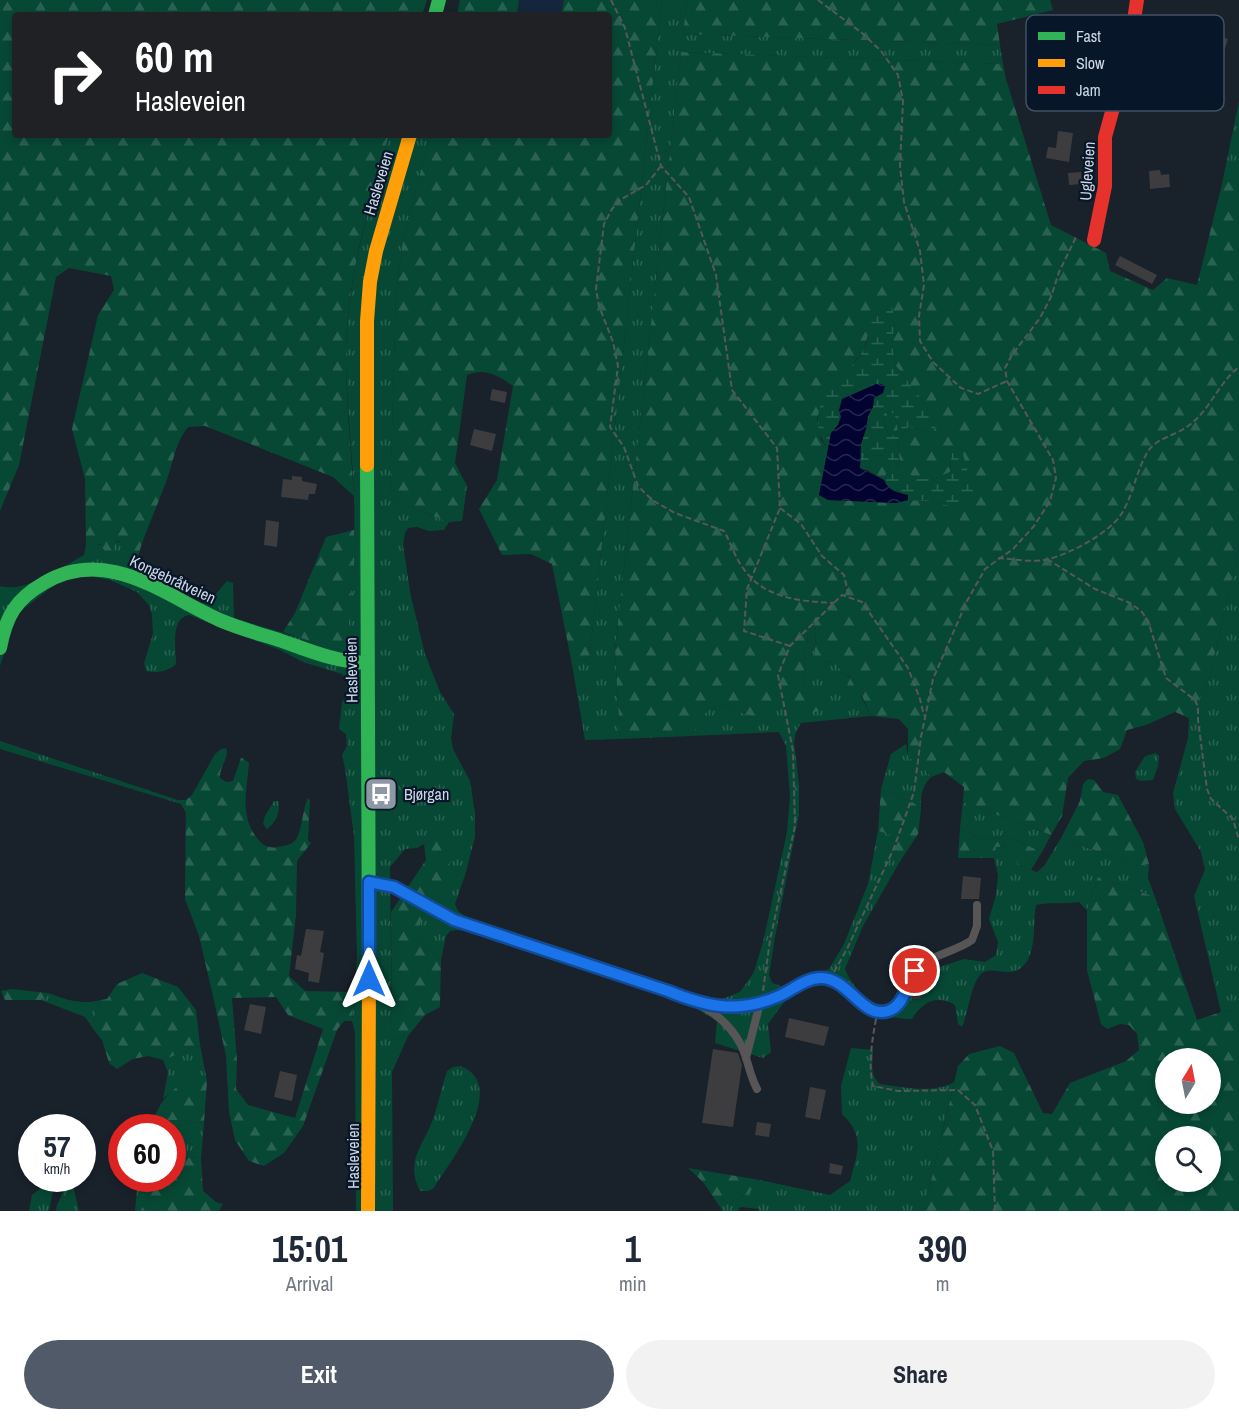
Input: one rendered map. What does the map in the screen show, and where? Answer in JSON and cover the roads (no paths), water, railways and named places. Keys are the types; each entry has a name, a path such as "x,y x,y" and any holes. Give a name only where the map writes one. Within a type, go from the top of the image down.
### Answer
{"main road":[{"name":"Ugleveien","path":"1135,15 1137,0"},
{"name":"Ugleveien","path":"1094,240 1104,192 1105,137 1112,111"},
{"name":"Hasleveien","path":"368,1211 366,362 368,300 376,251 409,138"},
{"name":"Kongebråtveien","path":"0,648 5,622 15,604 40,584 56,575 81,567 106,569 133,575 224,622 326,658 351,663 367,663"}],"lane":[{"path":"369,882 399,889 454,920 656,987 713,1011 729,1026 741,1046 749,1074 757,1089"},
{"path":"699,1004 738,1006 760,1003 818,978 838,982 866,1007 877,1012 890,1011 895,1008 910,978 922,964 972,940 977,926 977,904"},
{"path":"746,1060 760,1003"}],"water":[{"path":"876,384 885,386 883,393 874,398 873,407 868,416 861,444 860,468 884,480 894,491 908,495 908,500 896,503 828,500 819,495 831,433 841,417 839,410 842,399"}],"place":[{"name":"Bjørgan","path":"381,794"}]}
